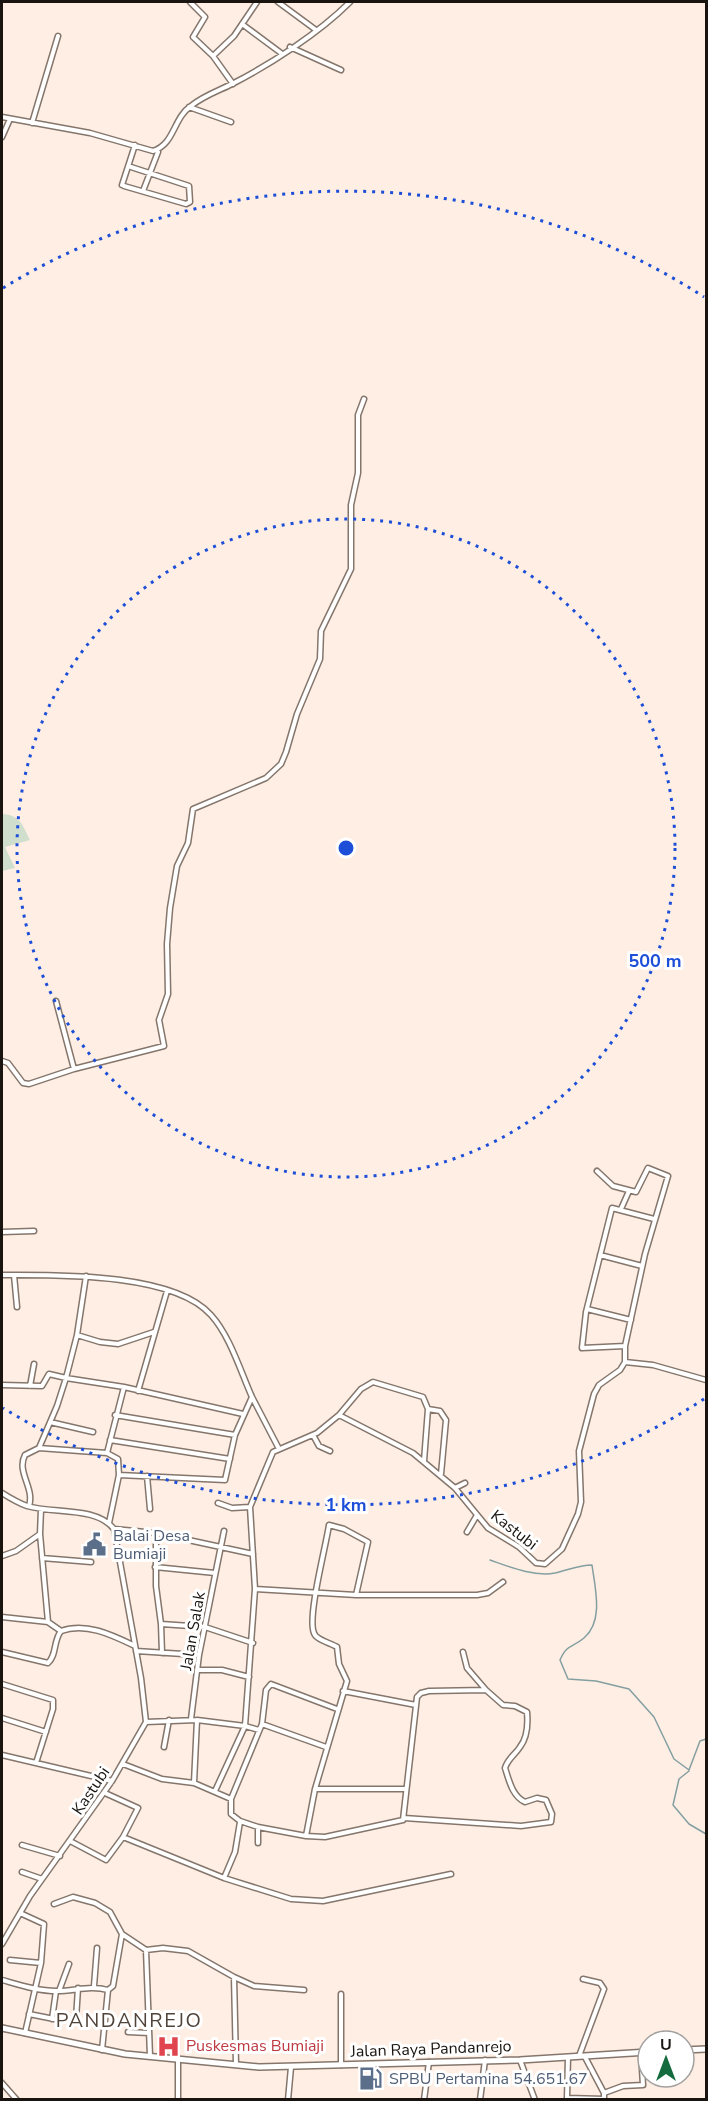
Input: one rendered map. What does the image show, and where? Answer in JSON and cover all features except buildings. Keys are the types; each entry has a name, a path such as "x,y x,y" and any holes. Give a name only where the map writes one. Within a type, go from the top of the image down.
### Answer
{"main road":[{"name":"Jalan Raya Pandanrejo","path":"2,2028 102,2050 178,2059 291,2067 520,2060 636,2053"}],"street":[{"path":"190,2 205,17 193,37 213,56 233,84"},
{"path":"213,56 229,42 256,2"},
{"path":"278,2 316,30"},
{"path":"2,117 82,131 153,151 163,146 188,107 233,84 281,53 316,30 350,2"},
{"path":"242,24 281,53"},
{"path":"32,123 58,36"},
{"path":"290,47 341,70"},
{"path":"188,107 231,122"},
{"path":"2,137 10,119"},
{"path":"131,167 189,186 190,202 186,204 123,185 135,145"},
{"path":"143,191 158,152"},
{"path":"2,1061 8,1063 23,1083 29,1084 74,1069 159,1049 165,1045 159,1020 168,994 167,944 170,908 177,866 188,843 193,809 266,778 281,764 297,714 320,659 321,631 344,589 351,569 351,506 358,473 358,415 364,399"},
{"path":"56,1000 74,1069"},
{"path":"597,1171 613,1186 628,1191 638,1191 648,1168 668,1176 642,1266 626,1346 625,1362 653,1365 706,1380"},
{"path":"621,1209 628,1191"},
{"path":"626,1346 582,1348 588,1309 611,1209 621,1209 654,1219"},
{"path":"2,1232 34,1231"},
{"path":"600,1255 642,1266"},
{"path":"2,1275 86,1276 123,1280 167,1291 196,1303 211,1315 278,1448"},
{"path":"14,1275 17,1307"},
{"path":"39,1448 66,1378 77,1335 86,1276"},
{"path":"138,1390 167,1291"},
{"path":"588,1309 631,1320"},
{"path":"77,1335 100,1342 123,1344 143,1334 154,1332"},
{"name":"Kastubi","path":"339,1415 383,1436 441,1474 488,1528 514,1543 539,1564 552,1559 570,1537 581,1502 579,1451 594,1394 599,1385 620,1370 625,1362"},
{"path":"30,1386 34,1364"},
{"path":"2,1385 44,1386 49,1374 124,1387 243,1414"},
{"path":"215,1791 245,1726 253,1642 255,1589 250,1506 273,1452 313,1435 339,1415 362,1387 373,1382 413,1393 426,1400 428,1410 424,1462"},
{"path":"107,1453 124,1387"},
{"path":"119,1475 222,1480 227,1477 235,1435 252,1397"},
{"path":"428,1410 440,1411 446,1420 441,1474"},
{"path":"115,1415 235,1435"},
{"path":"50,1422 93,1432"},
{"path":"313,1435 319,1446 330,1451"},
{"path":"110,1440 230,1459"},
{"path":"28,1506 31,1496 22,1463 25,1455 39,1448 107,1453 118,1459 119,1475 109,1523"},
{"path":"147,1476 150,1509"},
{"path":"455,1488 465,1483"},
{"path":"2,1493 28,1506 94,1517 109,1523 114,1529 146,1722 191,1719 259,1730"},
{"path":"218,1503 232,1508 250,1506"},
{"path":"41,1509 40,1534 48,1622"},
{"path":"467,1532 477,1515"},
{"path":"306,1836 315,1789 347,1677 339,1665 339,1650 315,1636 313,1631 312,1611 329,1525 368,1542 356,1595"},
{"path":"114,1529 156,1533 253,1554"},
{"name":"Jalan Salak","path":"191,1719 199,1655 224,1531"},
{"path":"156,1533 155,1567 162,1653"},
{"path":"2,1556 16,1551 40,1534"},
{"path":"42,1558 92,1562"},
{"path":"155,1567 216,1573"},
{"path":"255,1589 356,1595 477,1596 488,1593 503,1582"},
{"path":"2,1617 48,1622 60,1631 77,1629 101,1631 135,1648 162,1653 199,1655"},
{"path":"161,1624 205,1627 253,1642"},
{"path":"2,1652 48,1663 52,1659 56,1637 60,1631"},
{"path":"404,1818 521,1826 551,1822 552,1814 546,1800 537,1798 525,1802 520,1800 515,1794 505,1768 508,1759 522,1744 527,1726 526,1712 515,1706 503,1705 486,1690 467,1668 464,1652"},
{"path":"197,1670 222,1670 250,1678"},
{"path":"337,1709 271,1683 266,1690 259,1730 231,1799 231,1814 240,1821 258,1827 306,1836 325,1837 400,1822 404,1818 419,1695 429,1691 486,1690"},
{"path":"2,1684 53,1700 36,1763"},
{"path":"343,1691 416,1705"},
{"path":"2,1718 46,1732"},
{"path":"164,1747 169,1720"},
{"path":"194,1783 197,1720"},
{"name":"Kastubi","path":"2,1944 42,1879 72,1842 105,1792 146,1722"},
{"path":"261,1724 326,1747"},
{"path":"2,1755 112,1781"},
{"path":"123,1764 162,1779 194,1783 231,1799"},
{"path":"315,1789 406,1789"},
{"path":"72,1842 104,1860 123,1838 138,1809 105,1792"},
{"path":"224,1878 235,1852 240,1821"},
{"path":"258,1827 258,1843"},
{"path":"123,1838 224,1878 291,1899 323,1900 451,1874"},
{"path":"22,1845 60,1856"},
{"path":"22,1872 32,1873 42,1879"},
{"path":"54,1904 73,1897 104,1907 122,1934 146,1950 162,1948 188,1952 254,1986 304,1990"},
{"path":"20,1913 44,1924 41,1963 25,2033"},
{"path":"102,2050 108,1990 113,1986 122,1934"},
{"path":"94,1986 97,1948"},
{"path":"146,1950 150,2056"},
{"path":"10,1960 41,1963"},
{"path":"52,2019 58,1991 69,1964"},
{"path":"234,1977 236,2064"},
{"path":"568,2057 567,2098 604,2099 604,2093 582,2056 604,1989 600,1983 583,1979"},
{"path":"2,1980 35,1989 58,1991 94,1986 108,1990"},
{"path":"29,2014 52,2019 76,2019 78,1988"},
{"path":"341,1994 341,2066"},
{"path":"128,2032 149,2033"},
{"path":"178,2059 178,2100"},
{"path":"480,2100 485,2060"},
{"path":"520,2060 535,2100"},
{"path":"424,2100 429,2062"},
{"path":"288,2100 291,2067"},
{"path":"2,2083 17,2100"},
{"path":"604,2093 622,2086 636,2085"}],"green space":[{"path":"2,814 17,819 23,825 30,840 5,847 15,868 2,871"}],"waterway":[{"path":"490,1560 539,1574 592,1565 597,1604 594,1623 584,1638 568,1649 560,1660 568,1679 596,1681 629,1689 654,1717 674,1759 689,1770 700,1741 706,1739"},
{"path":"689,1771 679,1779 673,1805 689,1824 706,1834"}],"place":[{"name":"Balai Desa Bumiaji","path":"95,1545"},
{"name":"Puskesmas Bumiaji","path":"168,2046"},
{"name":"SPBU Pertamina 54.651.67","path":"371,2079"}],"district":[{"name":"PANDANREJO","path":"129,2020"}]}
